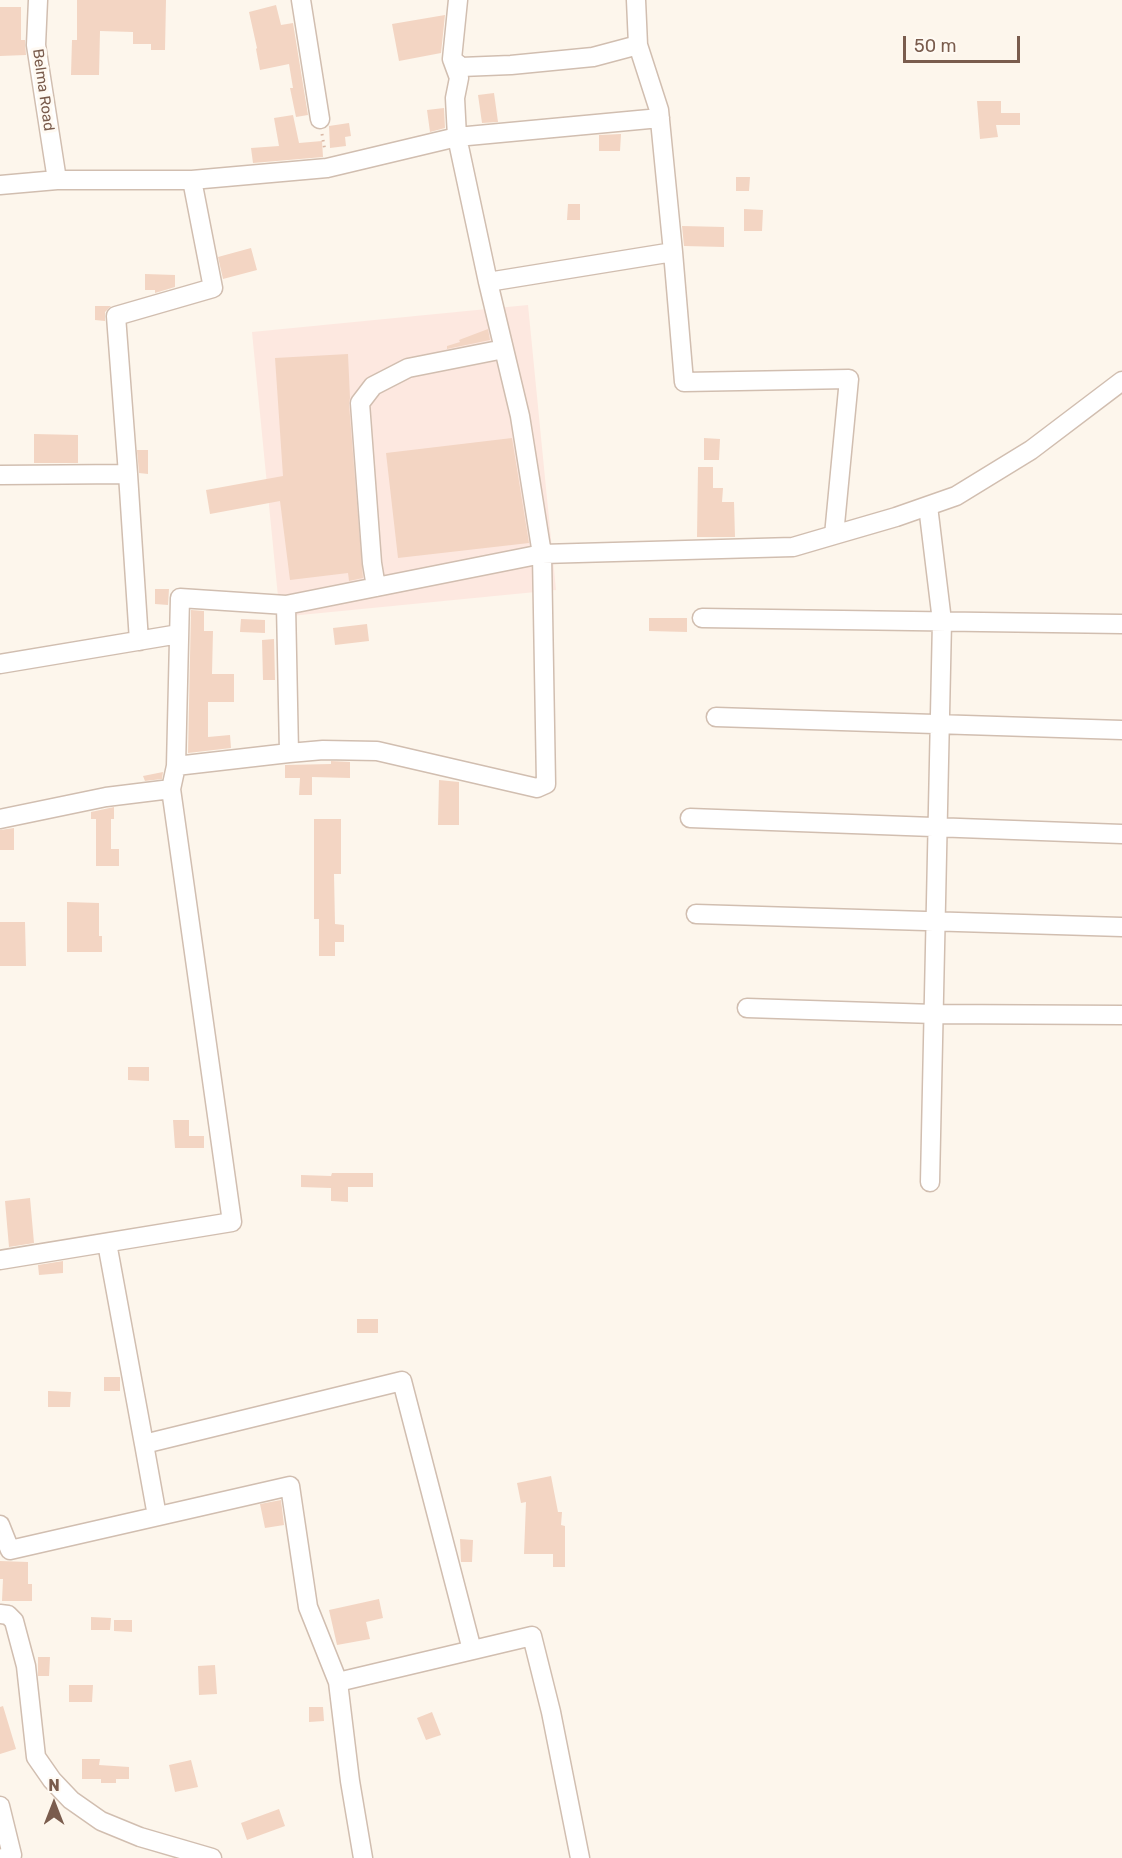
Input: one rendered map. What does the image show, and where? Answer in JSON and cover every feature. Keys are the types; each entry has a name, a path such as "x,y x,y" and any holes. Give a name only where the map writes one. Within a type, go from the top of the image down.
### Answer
{"street":[{"name":"Belma Road","path":"38,0 36,45 57,180"},
{"path":"301,0 320,119"},
{"path":"176,766 288,753 377,750 513,784 537,788 546,784 542,554 520,416 457,137 455,98 459,78 452,59 458,0"},
{"path":"636,0 638,45 659,110 684,382 849,379 834,535"},
{"path":"452,59 461,67 510,65 593,57 638,45"},
{"path":"0,185 57,180 192,180 327,168 457,137 660,118"},
{"path":"139,641 116,315 213,288 192,180"},
{"path":"488,282 673,252"},
{"path":"376,587 372,563 360,403 373,386 408,368 504,349"},
{"path":"0,1260 232,1222 171,789 176,766 180,598 286,605 542,554 793,547 956,496 1031,450 1122,381"},
{"path":"0,475 128,474"},
{"path":"928,506 942,621 930,1182"},
{"path":"286,605 288,753"},
{"path":"702,618 1122,624"},
{"path":"0,664 179,634"},
{"path":"716,717 1122,730"},
{"path":"0,819 106,797 171,789"},
{"path":"690,818 1122,834"},
{"path":"696,914 1122,927"},
{"path":"747,1008 934,1014 1122,1015"},
{"path":"107,1243 157,1516"},
{"path":"144,1444 402,1381 472,1650"},
{"path":"0,1525 10,1550 290,1486 308,1607 338,1682 350,1781 363,1858"},
{"path":"0,1614 8,1615 14,1621 26,1666 36,1757 52,1780 71,1800 101,1821 140,1837 212,1858"},
{"path":"338,1682 532,1636 551,1712 580,1858"},
{"path":"0,1806 12,1855 3,1858"}],"path":[{"path":"320,119 327,168"}],"shaded area":[{"path":"528,305 556,590 280,617 252,332"}],"building":[{"path":"77,0 166,0 165,50 151,50 151,44 133,44 133,32 100,31 99,75 71,75 72,40 77,40"},
{"path":"276,5 281,25 293,23 308,115 296,117 290,88 293,88 289,64 260,70 249,12"},
{"path":"0,7 21,7 21,40 25,40 26,55 0,56"},
{"path":"445,15 441,53 399,61 392,24"},
{"path":"494,93 498,122 482,123 478,95"},
{"path":"977,101 1001,101 1001,113 1020,113 1020,125 996,125 998,137 980,139"},
{"path":"444,108 445,128 430,132 427,110"},
{"path":"293,115 299,143 322,141 323,157 253,163 251,148 279,146 274,118"},
{"path":"349,123 351,136 345,137 346,146 330,148 329,126"},
{"path":"621,134 620,151 599,151 599,135"},
{"path":"736,177 750,177 749,191 736,191"},
{"path":"568,204 580,204 580,220 567,220"},
{"path":"744,209 763,210 762,231 744,231"},
{"path":"682,226 724,227 724,247 684,246"},
{"path":"251,248 257,270 223,279 218,257"},
{"path":"145,274 175,275 175,287 155,293 155,290 145,290"},
{"path":"95,306 111,306 105,312 105,321 95,320"},
{"path":"488,329 490,340 447,349 447,346 460,342 459,340"},
{"path":"348,354 349,404 363,578 349,581 348,573 290,580 280,501 210,514 206,490 283,476 275,358"},
{"path":"34,434 78,435 78,463 34,463"},
{"path":"512,438 529,543 398,558 386,453"},
{"path":"704,438 720,439 719,460 704,460"},
{"path":"137,450 148,450 148,474 139,473"},
{"path":"698,467 713,467 713,488 723,488 722,502 734,502 735,537 697,537"},
{"path":"155,589 169,589 168,605 155,604"},
{"path":"191,610 204,611 204,631 213,631 212,674 234,674 234,702 208,702 208,737 230,735 231,748 188,753"},
{"path":"649,618 687,618 687,632 649,631"},
{"path":"241,619 265,620 265,633 240,632"},
{"path":"367,624 369,641 335,645 333,628"},
{"path":"274,639 275,680 263,680 262,640"},
{"path":"331,761 350,762 350,778 312,777 312,795 299,795 300,778 285,778 285,765 331,764"},
{"path":"163,772 162,779 145,781 143,776"},
{"path":"439,780 459,782 459,825 438,825"},
{"path":"114,807 114,819 111,819 111,849 119,849 119,866 96,866 96,819 91,819 91,812"},
{"path":"314,819 341,819 341,874 334,874 335,924 344,925 344,942 335,942 335,956 319,956 319,919 314,919"},
{"path":"14,828 14,850 0,850 0,830"},
{"path":"67,902 99,903 99,936 102,936 102,952 67,952"},
{"path":"0,922 25,922 26,966 0,966"},
{"path":"128,1067 149,1067 149,1081 128,1080"},
{"path":"173,1120 189,1120 189,1136 204,1136 204,1148 175,1148"},
{"path":"332,1173 373,1173 373,1187 348,1187 348,1202 331,1201 331,1188 301,1187 301,1175 331,1176"},
{"path":"30,1198 34,1243 9,1247 5,1201"},
{"path":"63,1261 63,1273 39,1275 38,1265"},
{"path":"357,1319 378,1319 378,1333 357,1333"},
{"path":"104,1377 120,1377 120,1391 104,1391"},
{"path":"48,1391 71,1392 70,1407 48,1407"},
{"path":"551,1476 558,1512 562,1512 561,1525 565,1526 565,1567 553,1567 553,1554 524,1554 526,1502 521,1503 517,1483"},
{"path":"281,1500 284,1525 265,1528 260,1504"},
{"path":"460,1539 473,1540 472,1562 461,1562"},
{"path":"0,1561 28,1562 28,1584 32,1584 32,1601 2,1601 3,1579 0,1579"},
{"path":"379,1599 383,1618 366,1622 370,1639 337,1645 329,1610"},
{"path":"91,1617 111,1618 110,1630 91,1630"},
{"path":"114,1620 132,1620 132,1632 114,1631"},
{"path":"38,1657 50,1657 49,1676 38,1676"},
{"path":"215,1665 217,1694 199,1695 198,1666"},
{"path":"69,1685 93,1685 92,1702 69,1702"},
{"path":"3,1706 16,1749 0,1754 0,1707"},
{"path":"309,1707 323,1707 324,1721 309,1722"},
{"path":"432,1712 441,1735 426,1740 417,1718"},
{"path":"82,1759 100,1759 99,1765 129,1767 129,1779 116,1779 116,1783 101,1783 101,1779 82,1779"},
{"path":"191,1760 198,1787 175,1792 169,1765"},
{"path":"279,1809 285,1826 247,1840 241,1823"}]}
